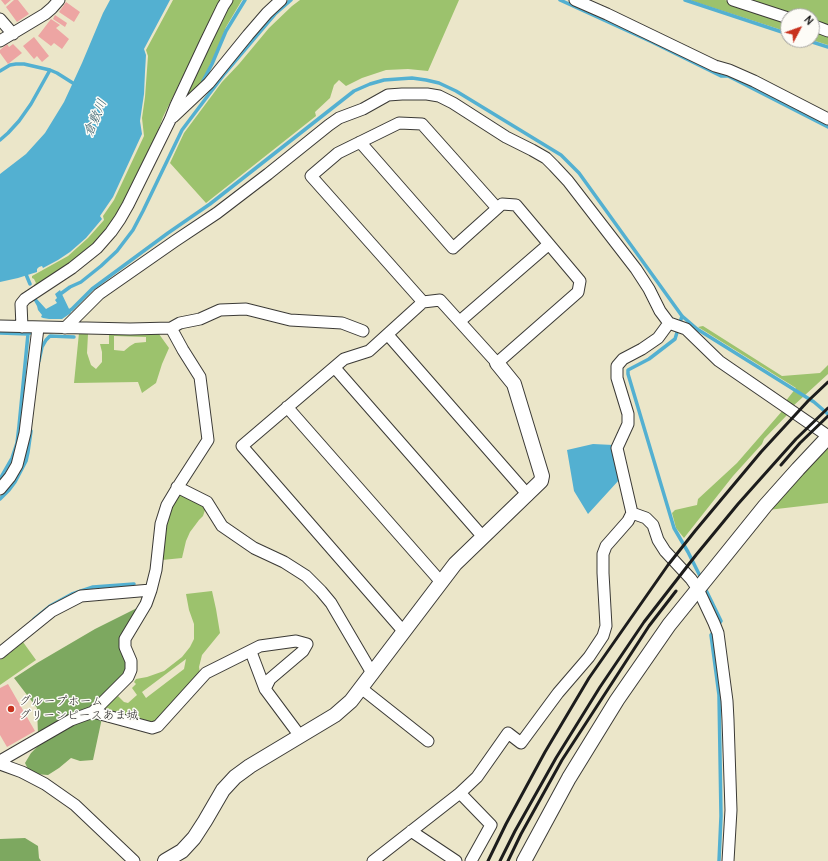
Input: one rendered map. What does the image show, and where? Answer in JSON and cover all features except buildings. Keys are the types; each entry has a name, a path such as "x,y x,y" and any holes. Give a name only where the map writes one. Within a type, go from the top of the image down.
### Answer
{"street":[{"path":"0,41 45,14 58,0"},
{"path":"22,327 22,304 25,299 72,268 97,248 111,232 128,205 227,0"},
{"path":"170,120 208,85 248,34 281,0"},
{"path":"575,0 715,66 729,70 754,81 828,119"},
{"path":"733,0 780,15"},
{"path":"0,19 13,34"},
{"path":"65,328 100,294 175,240 217,213 328,125 339,118 364,109 388,96 414,93 439,96 453,103 506,137 546,158 576,192 636,269 649,289 660,311 676,325 689,332 720,361 828,436 765,506 669,625 617,700 569,778 524,861"},
{"path":"423,302 311,176 338,153 399,123 422,124 497,208"},
{"path":"360,142 453,248 502,204 516,205 580,281 578,292 497,363"},
{"path":"460,321 549,244"},
{"path":"165,861 182,850 194,838 223,790 235,777 250,766 335,715 351,701 360,688 404,632 455,564 541,482 542,476 514,384 440,300 423,302 370,351 344,360 242,446 404,632"},
{"path":"0,326 38,328 171,328 180,323 200,319 220,310 246,309 290,320 342,323 363,331"},
{"path":"373,861 477,778 508,733 520,742 558,693 589,657 603,636 606,626 603,554 606,546 628,521 632,513 617,448 628,424 628,414 617,378 617,366 623,359 642,349 676,325"},
{"path":"0,489 10,477 16,465 25,433 38,328"},
{"path":"0,762 71,720 93,712 128,677 131,670 131,662 125,647 125,639 146,604 151,590 156,570 161,524 167,504 208,440 200,377 182,350 171,328"},
{"path":"388,335 528,495"},
{"path":"335,368 483,537"},
{"path":"287,407 441,582"},
{"path":"178,487 207,502 222,526 254,548 284,562 306,576 331,603 372,673"},
{"path":"632,513 646,518 653,525 658,540 665,551 691,579 702,584 716,628 723,670 728,720 731,810 728,861"},
{"path":"0,654 52,611 80,596 151,590"},
{"path":"93,712 152,728 158,726 206,673 251,652 260,646 296,641 307,644 303,651 270,679 265,689"},
{"path":"251,652 265,689 300,736"},
{"path":"360,688 428,742"},
{"path":"0,762 45,784 75,805 134,861"},
{"path":"460,793 491,825 471,861"},
{"path":"411,831 456,861"}],"green space":[{"path":"173,0 223,0 201,39 163,117 158,131 158,139 120,215 102,240 36,288 34,285 36,283 32,276 68,256 88,238 104,220 103,216 114,200 144,136 142,118 148,56 146,50"},
{"path":"231,0 242,0 226,27 202,82 182,107 187,90"},
{"path":"300,0 459,0 428,71 408,69 386,70 362,78 346,86 339,80 334,85 330,98 315,112 316,116 206,203 170,163 184,133 222,82 269,28"},
{"path":"689,0 725,0 780,17 780,29"},
{"path":"744,0 828,0 828,26 820,24 820,8 780,8 780,11"},
{"path":"820,30 828,33 828,45 820,42"},
{"path":"703,326 782,376 820,373 828,365 828,374 792,407 785,402 796,388 698,327"},
{"path":"79,333 88,334 87,353 91,365 96,369 102,362 100,344 109,344 109,335 159,334 169,348 156,383 142,393 138,382 74,383","holes":["114,336 146,337 146,342 135,343 124,351 114,350"]},
{"path":"783,410 788,414 764,439 762,444 733,476 684,538 676,528 672,513 675,510 697,505 698,499 737,463"},
{"path":"828,446 828,503 768,510"},
{"path":"179,492 206,507 203,516 190,532 182,558 162,560 168,515"},
{"path":"212,591 216,609 220,633 202,655 199,667 200,673 156,724 112,715 105,707 118,696 124,702 128,703 137,695 132,688 136,684 134,682 136,679 164,671 182,657 190,647 194,639 194,624 189,610 186,594","holes":["186,659 184,669 146,698 142,692"]},
{"path":"137,608 122,635 128,669 91,709 38,734 37,708 14,678 95,629"},
{"path":"23,642 36,660 0,685 0,660"},
{"path":"93,716 102,718 93,760 80,761 71,758 48,775 35,774 28,769 25,763 31,753 45,739 66,726"},
{"path":"25,838 38,846 39,858 41,861 0,861 0,839"}],"water":[{"name":"倉敷川","path":"110,0 170,0 144,49 146,55 144,94 140,121 142,134 113,197 100,216 102,219 86,238 58,260 43,268 42,266 39,267 37,272 0,282 0,174 26,154 45,133 64,102"},
{"path":"60,290 71,313 62,319 49,319 41,317 42,315 33,299 36,298 46,309 57,303 55,300 57,298 55,294"},
{"path":"593,444 613,445 619,480 588,514 574,491 567,450"}],"waterway":[{"path":"205,82 203,81 226,31 245,0"},
{"path":"59,295 70,287 81,282 117,251 133,230 182,130 225,73 275,14 291,0"},
{"path":"560,0 652,42 721,76 728,76 828,127"},
{"path":"685,0 780,31"},
{"path":"820,44 828,47"},
{"path":"0,71 10,65 16,64 24,64 50,70"},
{"path":"0,140 19,121 31,104 50,70 76,85"},
{"path":"66,313 92,289 210,204 354,91 384,80 412,78 439,83 456,91 561,155 579,173 682,316 697,329 814,402 828,414"},
{"path":"25,272 30,284"},
{"path":"682,316 675,339 649,359 628,370 628,374 674,528 702,580"},
{"path":"0,333 28,334"},
{"path":"0,479 12,458 17,443 28,334 30,333"},
{"path":"39,361 42,347 50,336 74,337"},
{"path":"0,499 15,482 26,461 31,431"},
{"path":"34,619 50,606 72,594 93,587 134,584"},
{"path":"704,586 721,621 711,635 719,695 721,816 719,861"}],"railway":[{"path":"488,861 545,752 589,678 668,565 761,452 808,401 828,382"},
{"path":"500,861 556,758 600,687 644,622 738,504 796,439 828,408"},
{"path":"781,465 800,443 828,416"},
{"path":"508,861 521,834 562,760 649,626 676,591"}],"place":[{"name":"グループホーム グリーンピースあま城","path":"11,709"}]}
